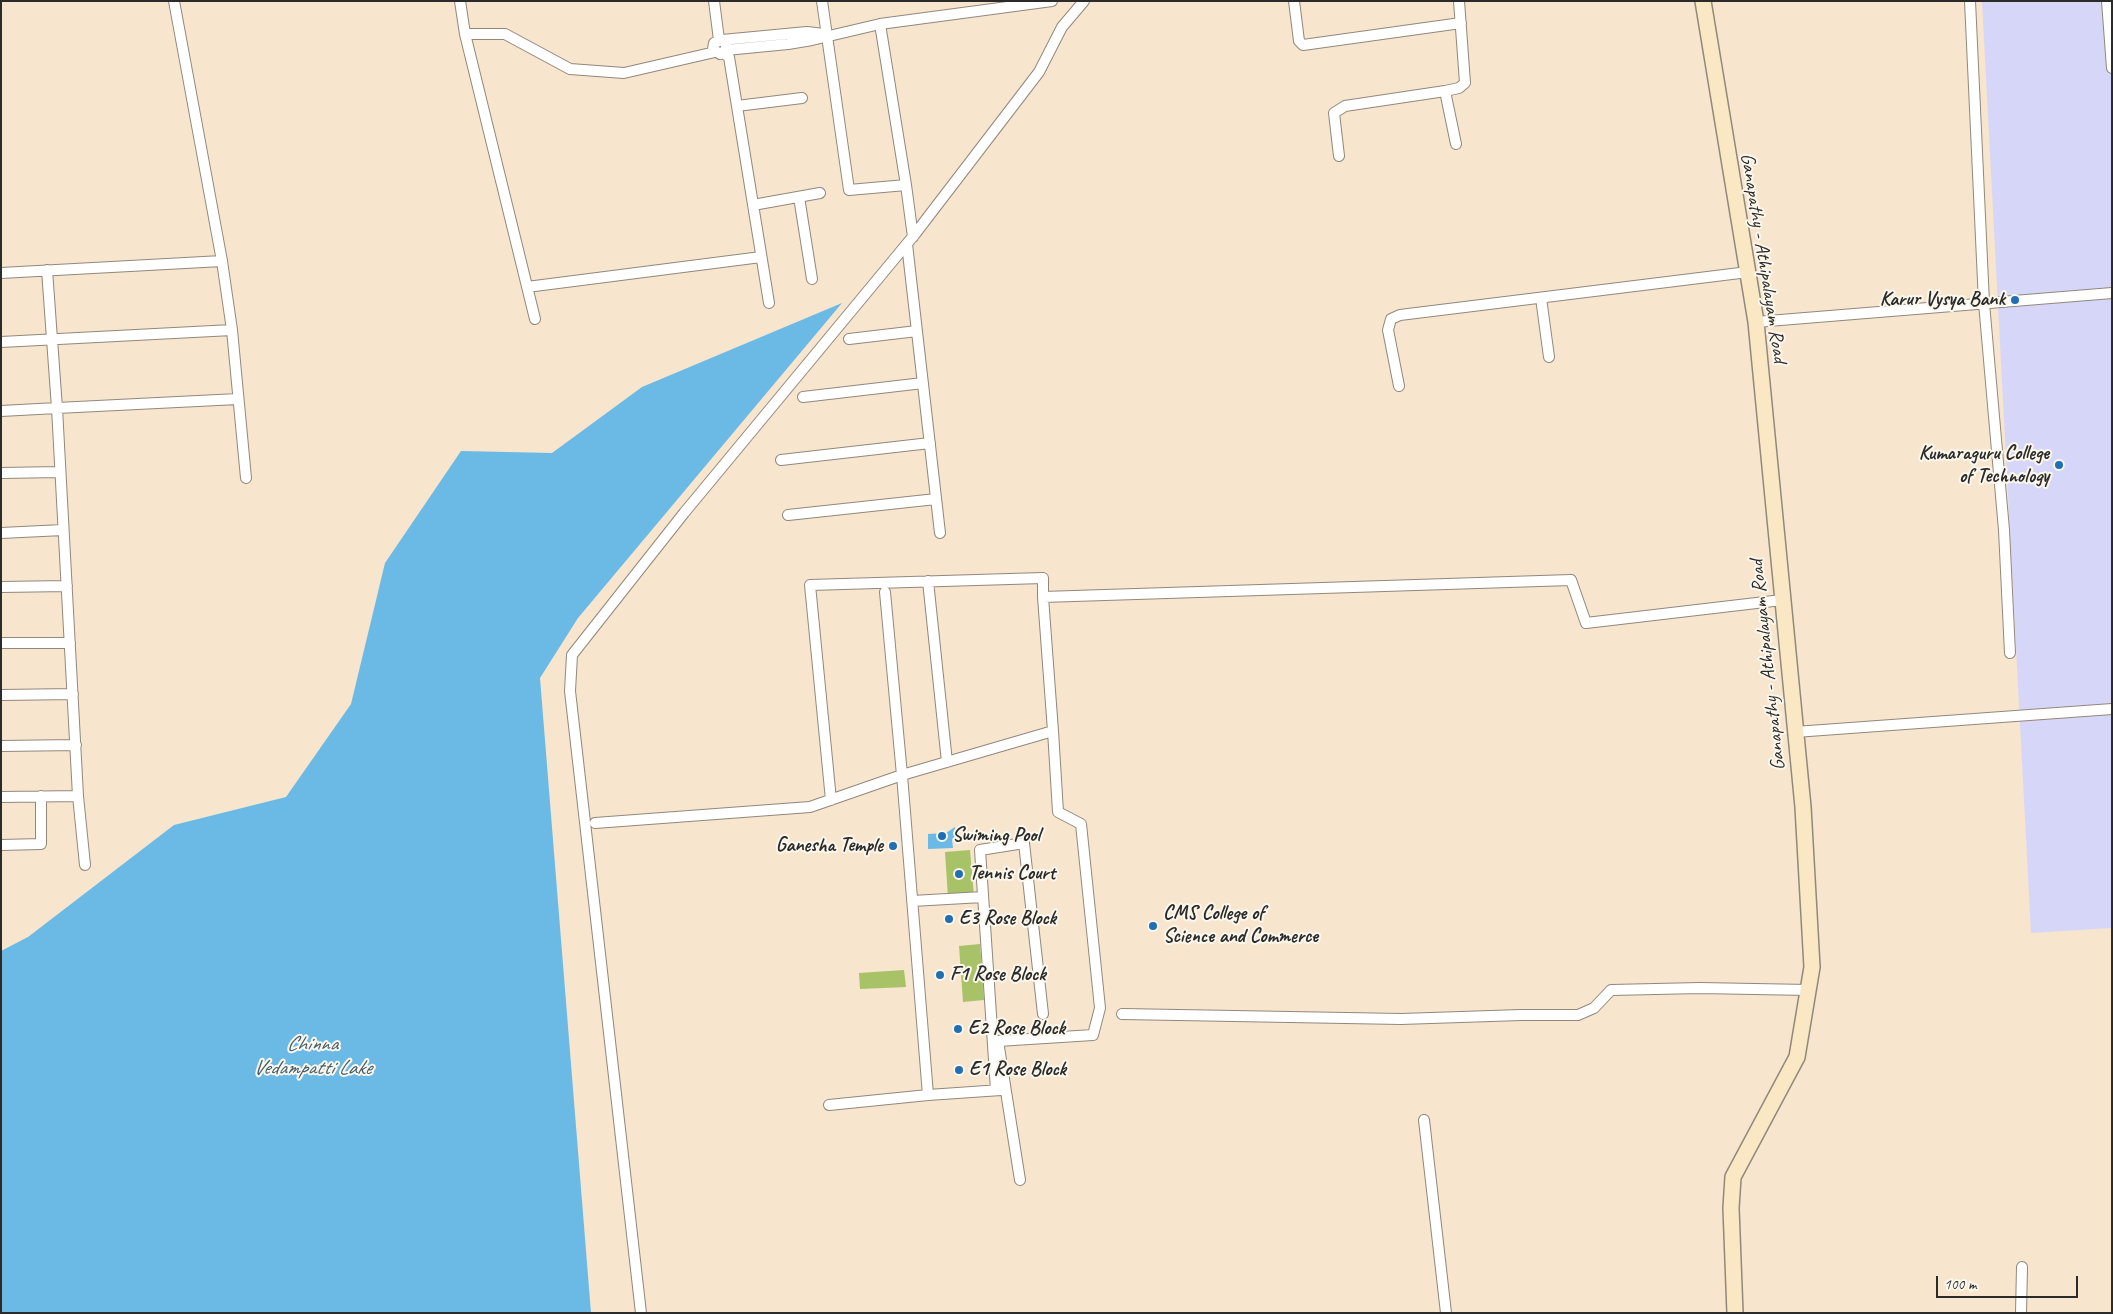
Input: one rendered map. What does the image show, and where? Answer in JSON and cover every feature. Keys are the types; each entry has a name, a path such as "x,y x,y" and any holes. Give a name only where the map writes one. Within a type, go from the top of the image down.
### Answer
{"main road":[{"name":"Ganapathy - Athipalayam Road","path":"1703,1 1756,322 1795,732 1810,914 1812,967 1797,1057 1733,1177 1731,1208 1735,1313"}],"street":[{"path":"174,1 222,261 232,330 246,478"},
{"path":"460,1 465,34 535,319"},
{"path":"714,1 721,47 729,57 769,303"},
{"path":"822,1 849,190 906,185"},
{"path":"465,34 505,34 570,69 624,73 721,47 807,32 828,35 880,24 1052,1"},
{"path":"641,1313 570,691 572,655 684,513 910,240 1039,72 1062,27 1084,1"},
{"path":"1294,1 1299,41 1302,45 1461,23"},
{"path":"1339,156 1334,113 1345,106 1445,91 1459,88 1465,83 1459,1"},
{"path":"1970,1 1984,303 2004,530 2010,653"},
{"path":"2107,1 2112,68"},
{"path":"880,24 906,185 917,331 940,533"},
{"path":"1445,91 1456,144"},
{"path":"737,106 802,98"},
{"path":"753,205 820,193"},
{"path":"799,197 812,279"},
{"path":"527,287 761,257"},
{"path":"1,273 222,261"},
{"path":"47,270 74,694 78,796 85,865"},
{"path":"1399,386 1388,330 1391,319 1400,315 1748,272"},
{"path":"1756,322 2112,293"},
{"path":"1541,298 1549,357"},
{"path":"1,342 232,330"},
{"path":"849,339 917,331"},
{"path":"803,397 923,384"},
{"path":"1,411 238,399"},
{"path":"781,460 930,443"},
{"path":"1,473 60,472"},
{"path":"788,515 936,499"},
{"path":"1,533 63,530"},
{"path":"831,800 810,585 1043,578 1058,812 1081,824 1100,1008 1093,1035 998,1041 1001,1090"},
{"path":"1044,597 1571,580 1586,623 1782,600"},
{"path":"928,581 947,762"},
{"path":"1,587 67,586"},
{"path":"884,592 902,776 928,1095"},
{"path":"1,643 70,643"},
{"path":"1,695 74,694"},
{"path":"1795,732 2112,709"},
{"path":"595,822 810,807 902,776 1053,731"},
{"path":"1,746 76,745"},
{"path":"1,845 41,844 41,796"},
{"path":"1,797 78,796"},
{"path":"1020,1180 1001,1090 980,850 1024,843 1043,1014"},
{"path":"912,902 983,897"},
{"path":"1122,1014 1401,1020 1521,1015 1578,1015 1594,1008 1611,990 1700,988 1809,990"},
{"path":"829,1104 1001,1090"},
{"path":"1424,1120 1446,1313"},
{"path":"2021,1313 2022,1268"}],"shaded area":[{"name":"Kumaraguru College of Technology","path":"1982,1 2112,1 2112,928 2031,933"}],"green space":[{"name":"Tennis Court","path":"970,850 974,896 948,897 945,852"},
{"path":"980,944 984,1000 963,1002 959,946"},
{"path":"904,970 906,987 860,989 859,973"}],"water":[{"name":"Chinna Vedampatti Lake","path":"842,303 578,618 540,678 591,1313 1,1313 1,951 28,937 174,825 286,797 351,704 385,563 461,451 552,453 642,387"},
{"name":"Swiming Pool","path":"955,827 956,841 952,839 953,848 928,849 928,834 946,833"}],"place":[{"name":"Karur Vysya Bank","path":"2015,300"},
{"name":"Kumaraguru College of Technology","path":"2059,465"},
{"name":"Swiming Pool","path":"942,836"},
{"name":"Ganesha Temple","path":"893,846"},
{"name":"Tennis Court","path":"959,874"},
{"name":"E3 Rose Block","path":"949,919"},
{"name":"CMS College of Science and Commerce","path":"1153,926"},
{"name":"F1 Rose Block","path":"940,975"},
{"name":"E2 Rose Block","path":"958,1029"},
{"name":"E1 Rose Block","path":"959,1070"}]}
